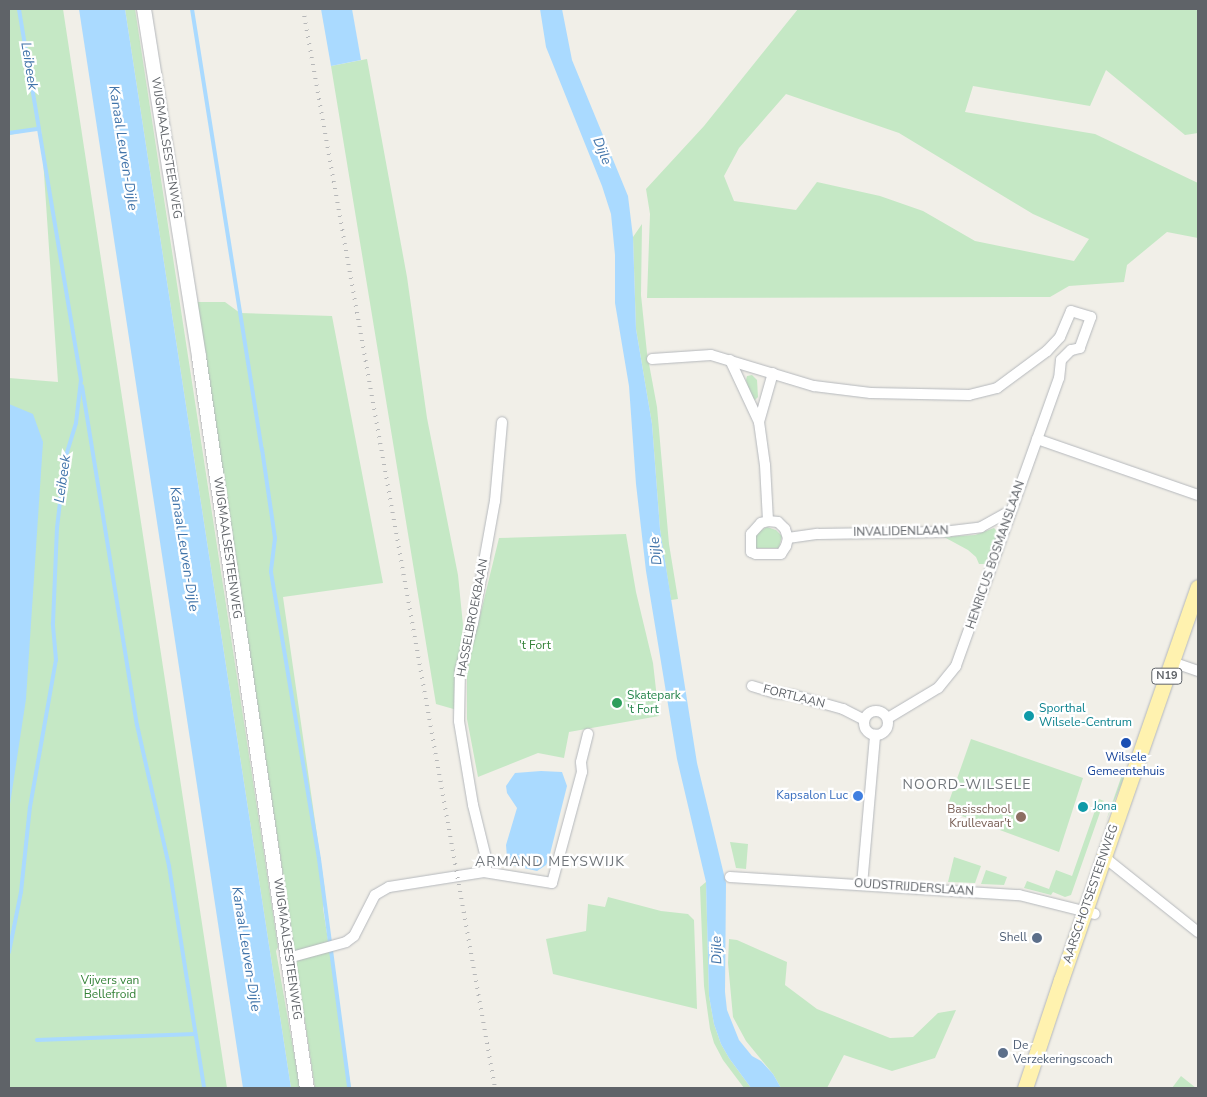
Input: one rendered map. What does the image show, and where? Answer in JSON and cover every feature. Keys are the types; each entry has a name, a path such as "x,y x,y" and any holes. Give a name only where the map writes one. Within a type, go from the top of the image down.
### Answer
{"main road":[{"name":"AARSCHOTSESTEENWEG","path":"1025,1088 1090,913 1102,859 1198,587"}],"street":[{"name":"WIJGMAALSESTEENWEG","path":"144,9 307,1088"},
{"path":"652,359 711,355 814,386 871,393 969,395 997,388 1047,351 1060,337 1071,311 1091,317 1080,348 1071,350 1061,360 1047,351"},
{"path":"730,360 759,422 765,465 768,521"},
{"name":"HENRICUS BOSMANSLAAN","path":"875,735 886,730 888,718 938,688 956,666 1059,378 1061,360"},
{"path":"759,422 773,373"},
{"name":"HASSELBROEKBAAN","path":"484,872 487,862 473,805 459,721 460,671 473,623 495,501 502,422"},
{"path":"1037,439 1198,495"},
{"name":"INVALIDENLAAN","path":"788,538 818,534 943,532 980,527 1010,512"},
{"path":"768,521 778,522 785,529 788,538 781,554 756,554 751,552 749,545 754,529 760,523 768,521"},
{"path":"1172,662 1198,671"},
{"name":"FORTLAAN","path":"752,686 827,704 863,719"},
{"path":"862,885 875,735 865,729 863,719 874,710 882,712 888,718"},
{"path":"288,958 338,946 354,936 375,895 389,887 484,872 552,883 582,772 580,762 588,734"},
{"path":"1102,859 1110,861 1198,932"},
{"name":"OUDSTRIJDERSLAAN","path":"730,877 1019,895 1090,913"}],"green space":[{"name":"Vijvers van Bellefroid","path":"9,9 63,9 227,1088 9,1088 9,378 58,382 41,129 9,135"},
{"path":"125,9 135,9 278,947 276,951 300,1088 291,1088"},
{"path":"798,9 1198,9 1198,133 1185,135 1106,70 1090,106 973,86 965,112 1095,134 1198,183 1198,238 1167,232 1127,265 1124,282 1069,286 1050,297 647,298 650,214 646,189 704,126","holes":["786,94 899,133 1033,214 1089,239 1074,261 975,241 923,211 880,196 817,182 796,210 734,201 724,176 739,148"]},
{"path":"367,59 407,277 427,418 458,575 463,625 457,710 436,704 331,66"},
{"path":"642,224 641,295 647,353 657,407 669,544 678,599 671,600 660,529 652,424 636,329 633,237"},
{"path":"197,302 225,302 240,313 332,316 383,583 283,597 325,891 323,908 351,1088 315,1088"},
{"path":"752,375 757,380 758,397 755,400 751,397 746,380 747,376"},
{"path":"767,527 776,530 782,536 779,548 755,548 754,539 758,532"},
{"path":"994,528 999,533 989,560 985,564 979,564 976,557 968,550 944,537 975,535"},
{"name":"'t Fort","path":"626,534 636,592 653,663 659,716 569,732 564,758 538,753 478,777 467,719 467,669 499,538"},
{"path":"971,739 1083,778 1059,852 946,810"},
{"path":"1123,772 1126,773 1106,821"},
{"path":"1099,799 1104,801 1071,895 1065,897 1053,892 1051,895 1024,888 1027,881 1049,889 1056,870 1072,876"},
{"path":"730,842 748,844 746,869 736,868"},
{"path":"954,857 981,866 975,883 948,882"},
{"path":"986,870 1007,877 1004,885 981,884"},
{"path":"706,882 709,996 714,1024 721,1044 729,1058 751,1088 744,1088 723,1060 714,1043 710,1029 704,986 700,887"},
{"path":"608,897 661,911 688,914 694,920 697,1009 553,974 546,939 586,931 588,904 605,907"},
{"path":"729,939 737,940 787,962 785,985 817,1009 890,1038 913,1037 938,1013 956,1010 935,1058 892,1071 844,1055 827,1088 781,1088 773,1074 746,1041 733,1017 728,963"},
{"path":"1181,1076 1196,1088 1172,1088"}],"water":[{"name":"Kanaal Leuven-Dijle","path":"79,9 125,9 291,1088 243,1088"},
{"path":"321,9 352,9 361,60 331,66"},
{"name":"Dijle","path":"540,9 562,9 572,60 628,196 633,237 636,329 652,424 660,529 697,763 726,883 725,992 727,1010 739,1040 752,1056 761,1061 773,1074 781,1088 751,1088 729,1058 721,1044 714,1024 709,996 706,882 677,759 646,571 636,484 629,386 615,303 615,255 611,214 602,186 546,47"},
{"path":"9,404 33,414 43,442 26,699 9,811"},
{"path":"562,772 567,786 549,858 546,865 537,871 515,866 507,858 506,845 517,808 507,793 506,786 515,773"}],"waterway":[{"name":"Leibeek","path":"9,952 21,892 30,807 56,660 53,623 57,528 65,459 76,423 81,380 19,9"},
{"path":"192,9 275,538 271,572 319,859 349,1088"},
{"path":"9,133 39,129"},
{"path":"82,386 137,725 169,866 204,1088"},
{"path":"37,1040 195,1034"}],"railway":[{"path":"303,9 495,1088"}],"place":[{"name":"Skatepark 't Fort","path":"617,703"},
{"name":"Sporthal Wilsele-Centrum","path":"1029,716"},
{"name":"Wilsele Gemeentehuis","path":"1126,743"},
{"name":"Kapsalon Luc","path":"858,796"},
{"name":"Jona","path":"1083,807"},
{"name":"Basisschool Krullevaar't","path":"1021,817"},
{"name":"Shell","path":"1037,938"},
{"name":"De Verzekeringscoach","path":"1003,1053"}],"district":[{"name":"NOORD-WILSELE","path":"967,785"},
{"name":"ARMAND MEYSWIJK","path":"550,862"}]}
